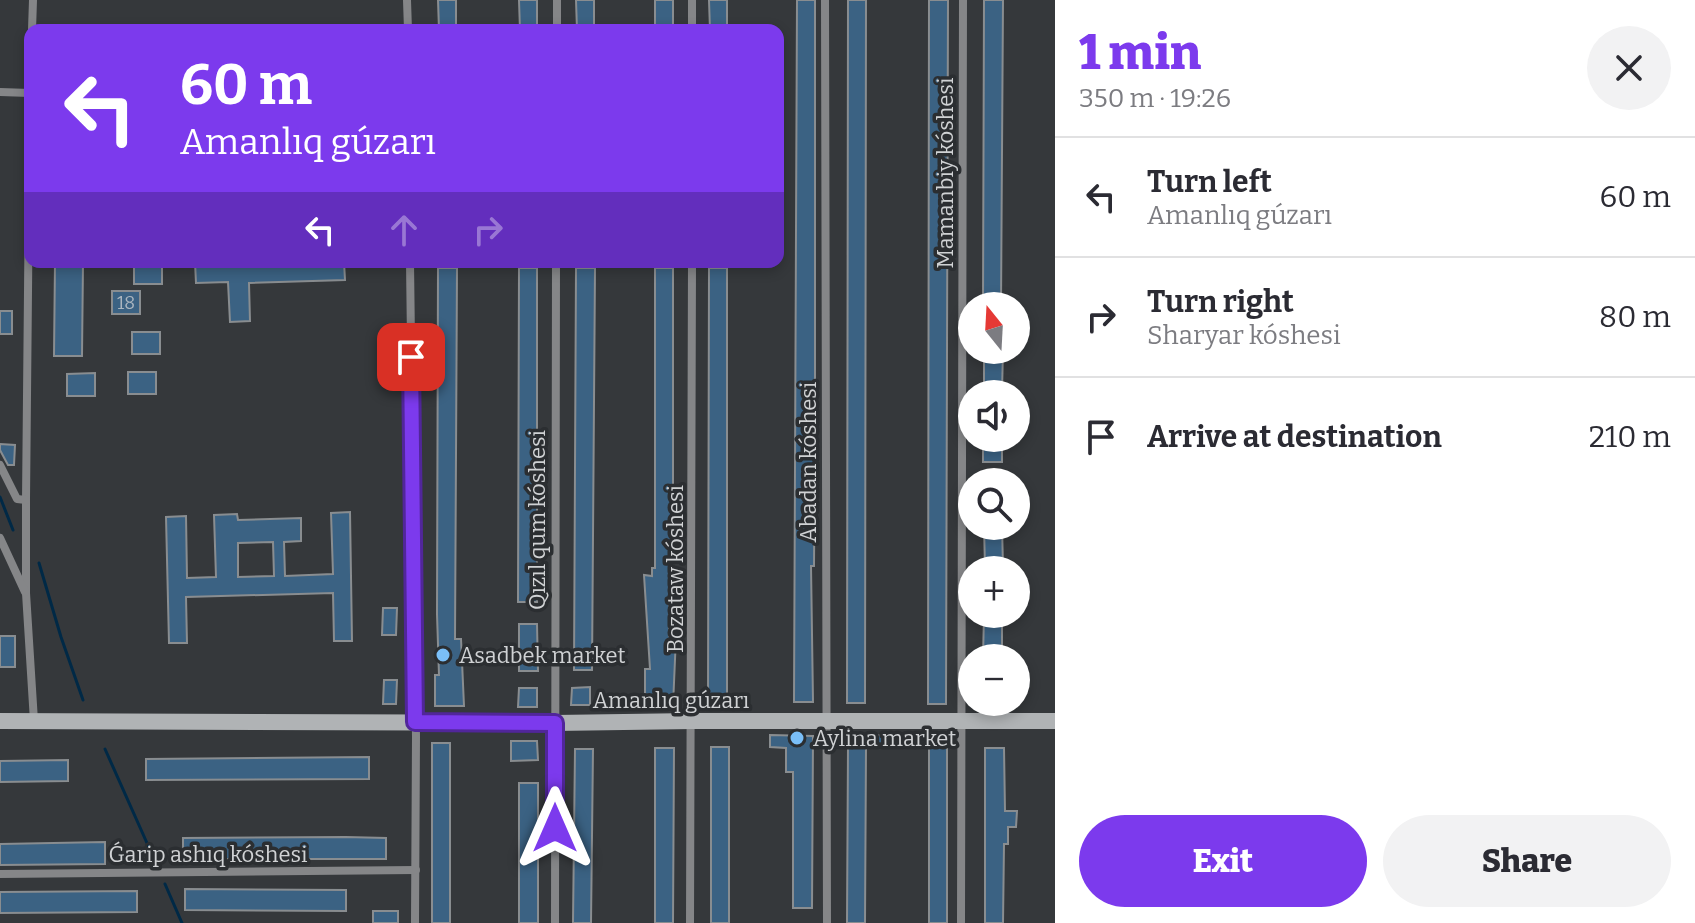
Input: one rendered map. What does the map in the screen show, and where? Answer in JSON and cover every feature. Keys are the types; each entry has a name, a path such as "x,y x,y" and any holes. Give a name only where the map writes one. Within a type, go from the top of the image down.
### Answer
{"street":[{"path":"32,24 33,0"},
{"path":"407,0 408,24"},
{"path":"557,0 557,24"},
{"path":"692,0 692,24"},
{"name":"Abadan kóshesi","path":"825,0 827,923"},
{"name":"Mamanbiy kóshesi","path":"961,923 963,0"},
{"path":"0,92 24,93"},
{"path":"28,268 26,593 34,721"},
{"path":"410,268 415,923"},
{"name":"Qızıl qum kóshesi","path":"555,923 556,268"},
{"name":"Bozataw kóshesi","path":"690,923 692,268"},
{"path":"0,465 17,499 26,500"},
{"path":"0,538 26,593"},
{"name":"Amanlıq gúzarı","path":"0,721 1055,721"},
{"name":"Ǵarip ashıq kóshesi","path":"0,874 416,870"}],"building":[{"path":"438,0 456,0 456,24 439,24"},
{"path":"519,0 537,0 537,24 520,24"},
{"path":"576,0 594,0 594,24 577,24"},
{"path":"655,0 673,0 673,24 655,24"},
{"path":"709,0 727,0 727,24 710,24"},
{"path":"797,0 815,0 813,702 794,702"},
{"path":"848,0 866,0 865,703 847,703"},
{"path":"929,0 948,0 946,704 928,704"},
{"path":"984,0 1003,0 1001,292 983,292"},
{"path":"55,268 83,268 82,356 54,356"},
{"path":"134,268 162,268 162,284 134,284"},
{"path":"195,268 344,268 345,280 249,283 250,321 230,322 228,282 196,283"},
{"path":"438,268 457,268 455,639 461,639 464,706 435,706 435,675 439,675"},
{"path":"519,268 537,268 537,602 518,602"},
{"path":"576,268 595,268 592,670 574,670"},
{"path":"655,268 673,268 673,564 669,636 676,636 673,706 645,706 645,669 650,669 644,575 652,576 652,568 655,568"},
{"path":"709,268 727,268 727,702 708,702"},
{"path":"112,291 140,291 140,314 112,314"},
{"path":"0,311 12,311 12,334 0,334"},
{"path":"132,332 160,332 160,354 132,354"},
{"path":"984,364 1003,364 1002,380 984,380"},
{"path":"128,372 156,372 156,394 128,394"},
{"path":"95,373 95,396 67,396 67,374"},
{"path":"0,444 15,445 14,465 8,465"},
{"path":"983,452 1002,452 1002,462 983,462"},
{"path":"350,512 352,641 334,641 333,593 186,597 187,643 169,643 166,517 186,516 187,578 216,577 214,515 237,514 238,520 301,518 301,541 284,542 285,576 333,574 331,513","holes":["273,542 274,576 238,577 238,543"]},
{"path":"984,540 1002,540 1003,556 985,556"},
{"path":"383,608 397,608 396,635 382,635"},
{"path":"519,624 537,624 538,671 519,671"},
{"path":"984,628 1002,628 1002,644 983,644"},
{"path":"0,636 15,636 15,667 0,667"},
{"path":"384,680 397,680 396,704 383,704"},
{"path":"590,687 590,705 571,705 572,688"},
{"path":"519,688 537,688 537,707 518,707"},
{"path":"770,735 813,736 812,908 793,908 793,772 786,772 786,748 770,747"},
{"path":"874,735 896,736 896,745 874,744"},
{"path":"511,741 537,741 538,760 511,761"},
{"path":"432,743 450,743 450,923 432,923"},
{"path":"711,747 729,747 729,923 711,923"},
{"path":"848,747 866,747 865,923 847,923"},
{"path":"655,748 674,748 673,923 655,923"},
{"path":"929,748 947,748 947,923 929,923"},
{"path":"985,748 1004,748 1005,811 1017,811 1016,827 1008,827 1008,844 1004,844 1003,923 985,923"},
{"path":"575,749 593,749 591,923 573,923"},
{"path":"369,757 369,779 146,780 146,759"},
{"path":"68,760 68,781 0,782 0,761"},
{"path":"519,783 538,783 538,923 519,923"},
{"path":"183,838 386,838 386,859 183,859"},
{"path":"105,842 105,864 0,865 0,844"},
{"path":"185,889 346,890 346,911 185,910"},
{"path":"137,891 137,912 0,913 0,892"},
{"path":"373,911 398,911 398,923 373,923"}],"waterway":[{"path":"0,497 13,530"},
{"path":"39,563 83,700"},
{"path":"105,749 155,861"},
{"path":"165,884 182,923"}],"place":[{"name":"Asadbek market","path":"443,655"},
{"name":"Aylina market","path":"797,738"}],"route":[{"path":"411,357 415,722 555,723 555,828"}]}
